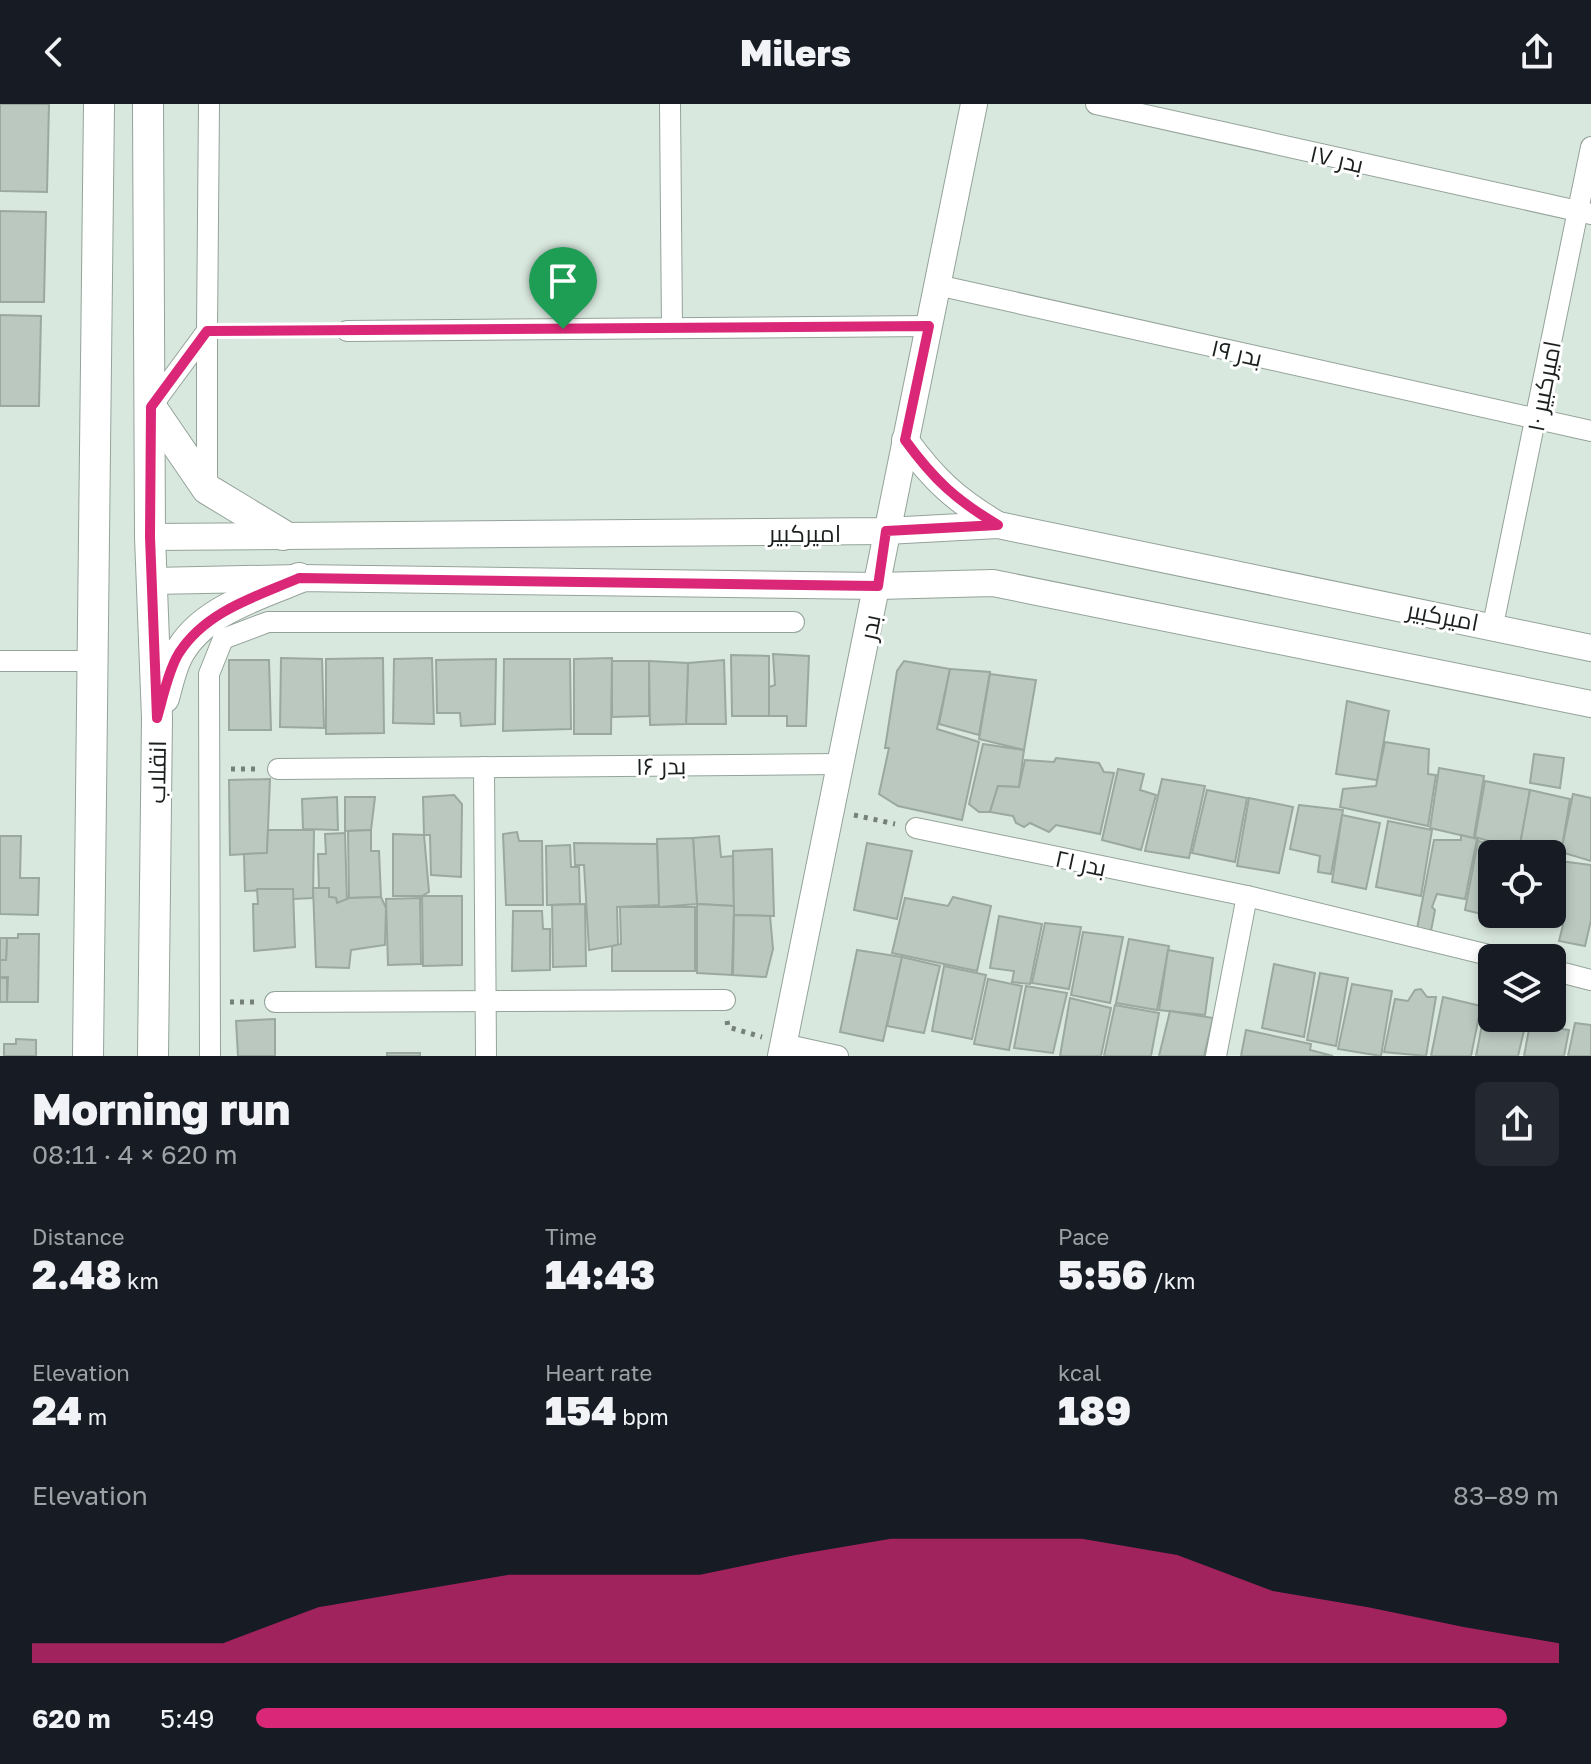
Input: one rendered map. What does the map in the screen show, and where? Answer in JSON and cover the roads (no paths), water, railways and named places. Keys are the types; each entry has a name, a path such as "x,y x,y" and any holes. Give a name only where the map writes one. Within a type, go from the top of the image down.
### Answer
{"main road":[{"path":"88,1056 99,104"},
{"name":"انقلاب","path":"148,104 150,537 157,718 153,1056"},
{"path":"151,407 207,489 283,535"},
{"path":"157,718 178,655 201,625 228,609 299,578"}],"street":[{"path":"207,489 209,104"},
{"path":"670,104 672,328"},
{"name":"بدر","path":"782,1050 974,104"},
{"name":"بدر ۱۷","path":"1096,104 1584,212"},
{"name":"امیرکبیر ۱۰","path":"1493,625 1584,212 1591,147"},
{"name":"بدر ۱۹","path":"937,285 1591,431"},
{"path":"347,331 929,326"},
{"path":"151,407 207,331"},
{"path":"905,440 927,471 956,500 998,525"},
{"name":"امیرکبیر","path":"150,537 886,531 998,525 1493,625 1591,648"},
{"path":"152,581 299,578 878,586 993,583 1591,704"},
{"path":"210,1056 209,674 223,639 268,622 794,622"},
{"path":"0,661 93,661"},
{"name":"بدر ۱۶","path":"278,769 839,764"},
{"path":"484,767 486,1056"},
{"name":"بدر ۲۱","path":"916,828 1247,896 1478,952"},
{"path":"1216,1056 1247,896"},
{"path":"1566,974 1591,980"},
{"path":"275,1002 725,1000"},
{"path":"782,1050 838,1056"}]}
